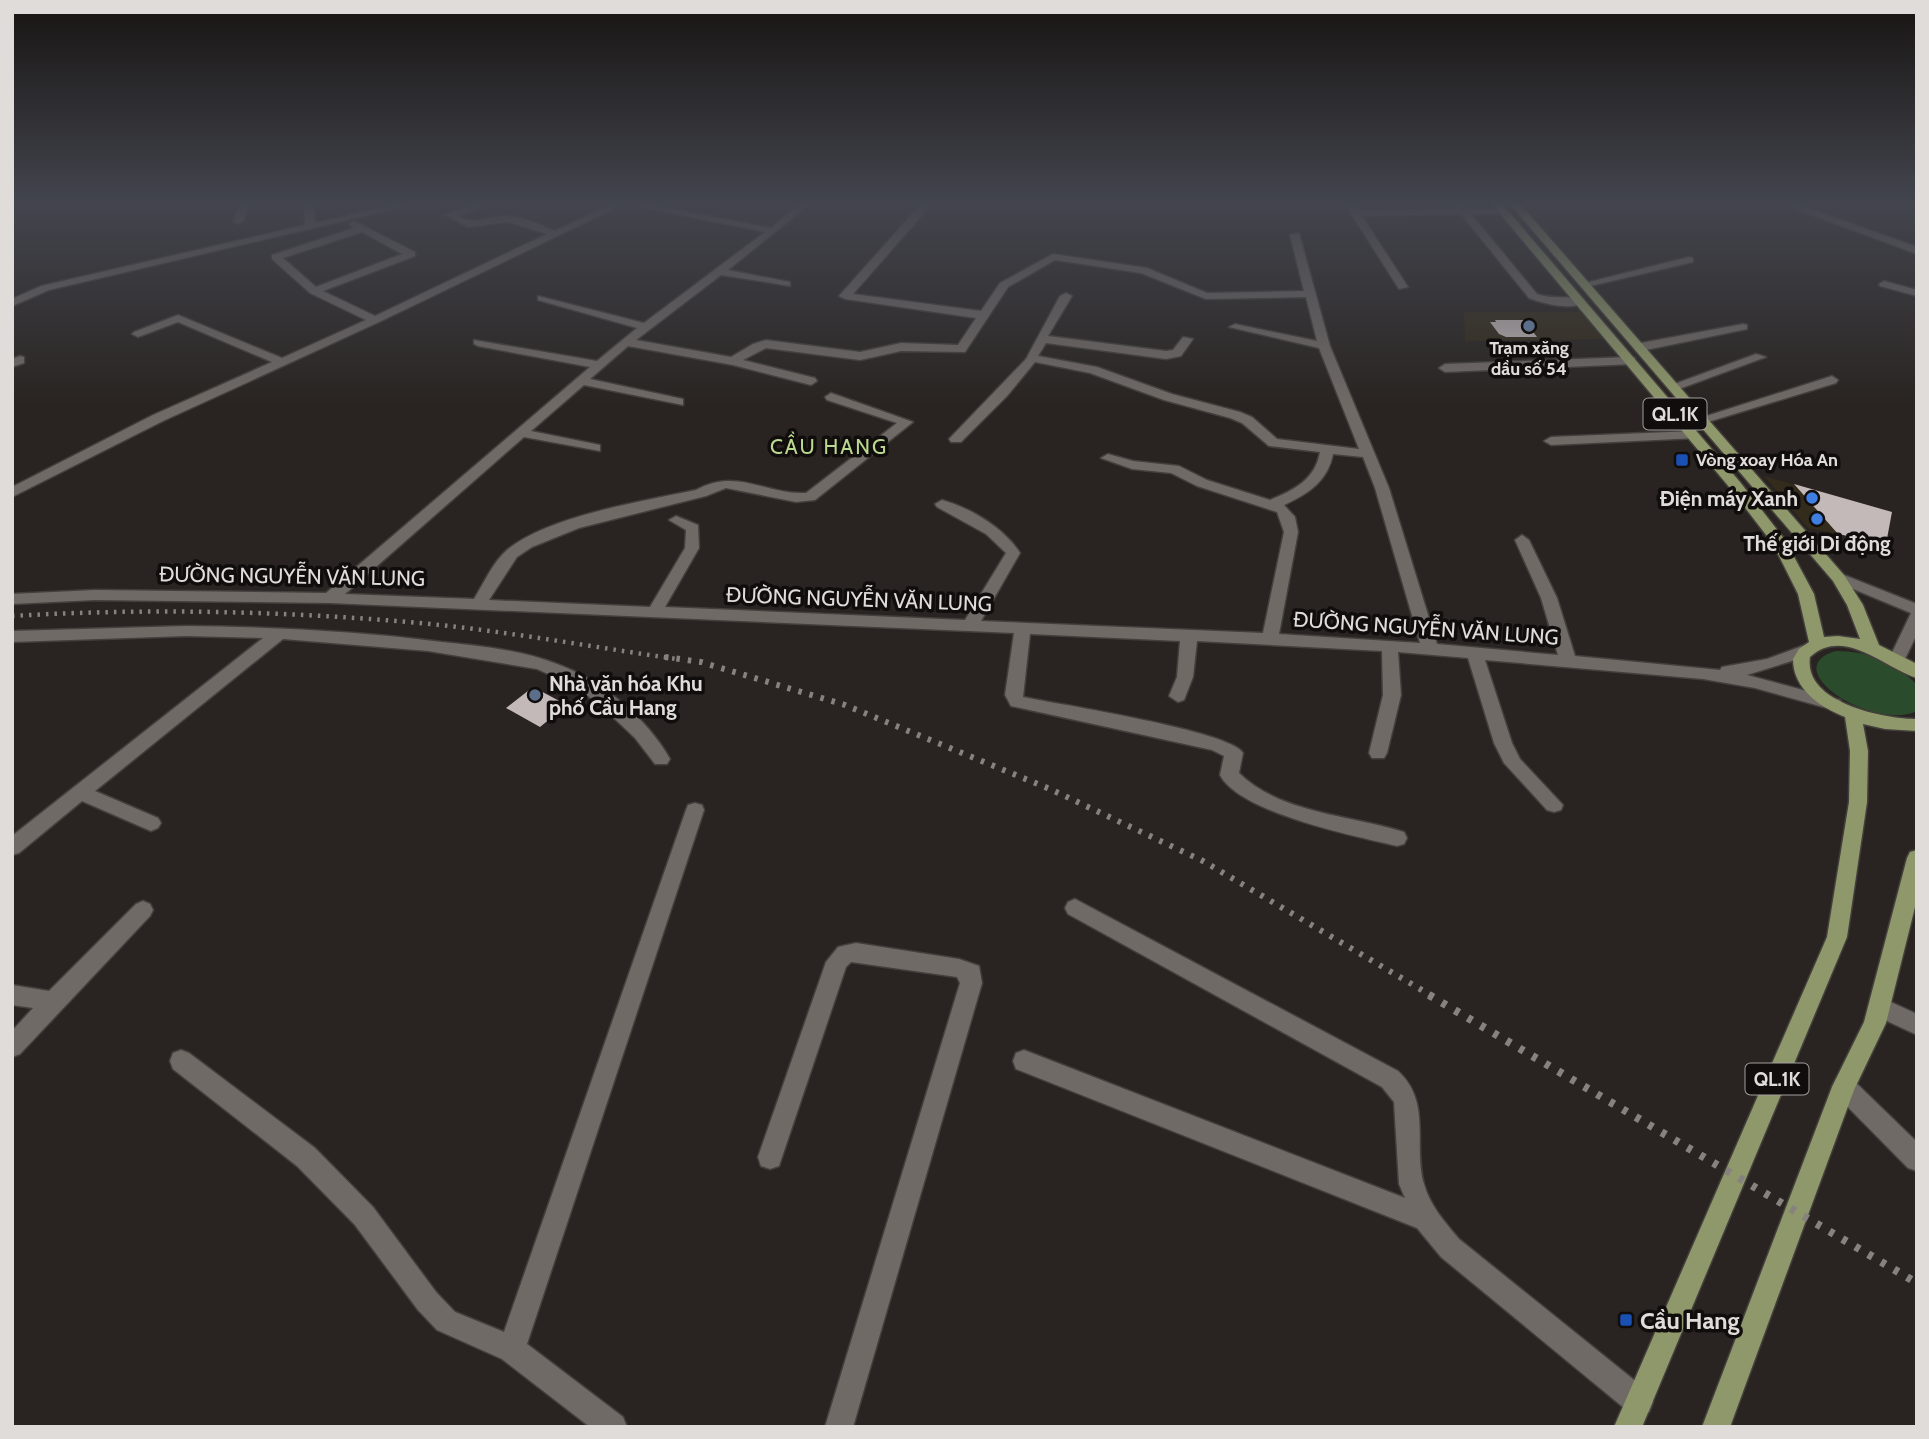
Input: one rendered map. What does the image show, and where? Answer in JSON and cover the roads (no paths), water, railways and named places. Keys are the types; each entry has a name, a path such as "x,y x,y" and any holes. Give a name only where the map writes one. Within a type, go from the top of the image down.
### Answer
{"main road":[{"name":"QL.1K","path":"1556,271 1780,543 1806,594 1811,648"},
{"name":"QL.1K","path":"1572,271 1839,578 1855,605 1872,648"},
{"path":"1596,321 1619,322"},
{"path":"1917,672 1897,659 1852,643 1811,648 1800,662 1803,675 1815,690 1843,709 1888,725 1917,725"},
{"path":"1897,659 1917,660"},
{"name":"QL.1K","path":"1628,1427 1837,937 1858,802 1859,751 1843,709"},
{"name":"QL.1K","path":"1716,1427 1844,1087 1875,1023 1917,858"}],"street":[{"path":"12,303 45,288 115,271"},
{"path":"291,271 314,292 375,320"},
{"path":"314,292 367,271"},
{"path":"12,494 158,418 477,271"},
{"path":"330,598 626,342 718,271"},
{"path":"719,271 786,284"},
{"path":"867,271 845,296 982,316"},
{"path":"733,361 757,346 766,344 860,356 901,348 958,350 966,345 1004,285 1028,271"},
{"path":"1146,271 1206,296 1311,294"},
{"path":"1305,271 1324,346 1382,488 1430,649"},
{"path":"1392,271 1402,287"},
{"path":"1512,271 1533,296 1545,301 1580,302"},
{"path":"1586,284 1641,271"},
{"path":"1884,284 1917,292"},
{"path":"956,439 1003,393 1032,359 1066,296"},
{"path":"542,298 645,327"},
{"path":"138,334 178,318 282,362"},
{"path":"1235,327 1324,346"},
{"path":"1641,347 1743,327"},
{"path":"1041,339 1166,355 1177,353 1187,339"},
{"path":"478,342 599,365"},
{"path":"626,342 733,361 811,381"},
{"path":"1675,386 1760,357"},
{"path":"1032,359 1093,370 1168,397 1235,415 1247,420 1274,443 1369,454"},
{"path":"1445,369 1631,361"},
{"path":"582,380 678,402"},
{"path":"1703,419 1832,380"},
{"path":"480,604 511,555 524,545 583,522 701,493 715,483 731,483 794,498 810,497 907,422 831,397"},
{"path":"523,432 596,448"},
{"path":"1551,441 1693,435"},
{"path":"1274,504 1305,492 1326,466 1327,451"},
{"path":"1108,458 1132,465 1174,469 1202,483 1274,504 1288,517 1291,532 1270,639"},
{"path":"942,504 1008,543 1013,553 969,626"},
{"path":"654,613 692,548 693,528 676,520"},
{"path":"1522,540 1549,598 1569,662"},
{"path":"1839,578 1917,610"},
{"name":"ĐƯỜNG NGUYỄN VĂN LUNG","path":"12,599 94,596 330,598 1390,646 1703,673 1755,682 1843,709"},
{"path":"1897,659 1917,616"},
{"path":"1023,629 1014,695 1017,702 1192,737 1218,745 1234,753 1229,775 1241,788 1295,811 1397,838"},
{"path":"12,638 186,631 279,633 407,642 533,662 561,672 607,701 649,740 661,759"},
{"path":"12,847 279,633"},
{"path":"1178,696 1185,677 1189,636"},
{"path":"1378,753 1392,695 1390,646"},
{"name":"ĐƯỜNG NGUYỄN VĂN LUNG","path":"1703,673 1748,670 1783,661 1811,648"},
{"path":"1475,653 1503,743 1513,763 1554,805"},
{"path":"80,793 151,823"},
{"path":"512,1349 695,810"},
{"path":"1075,908 1390,1079 1402,1090 1406,1102 1410,1184 1426,1219 1450,1248 1639,1402"},
{"path":"12,1047 143,910"},
{"path":"770,1157 837,962 845,954 856,952 959,968 971,973 971,983 839,1427"},
{"path":"12,995 53,1002"},
{"path":"1880,1007 1917,1025"},
{"path":"181,1061 306,1157 364,1216 427,1301 446,1321 512,1349 612,1427"},
{"path":"1024,1061 1426,1219"},
{"path":"1844,1087 1917,1160"}],"railway":[{"path":"12,616 165,612 267,613 369,619 484,630 677,659"},
{"path":"665,657 701,662 845,705 1050,789 1203,861 1432,996"},
{"path":"1429,995 1917,1283"}],"place":[{"name":"Trạm xăng dầu số 54","path":"1529,326"},
{"name":"Vòng xoay Hóa An","path":"1682,460"},
{"name":"Điện máy Xanh","path":"1812,498"},
{"name":"Thế giới Di động","path":"1817,519"},
{"name":"Nhà văn hóa Khu phố Cầu Hang","path":"535,695"},
{"name":"Cầu Hang","path":"1626,1320"}],"district":[{"name":"CẦU HANG","path":"829,446"}]}
